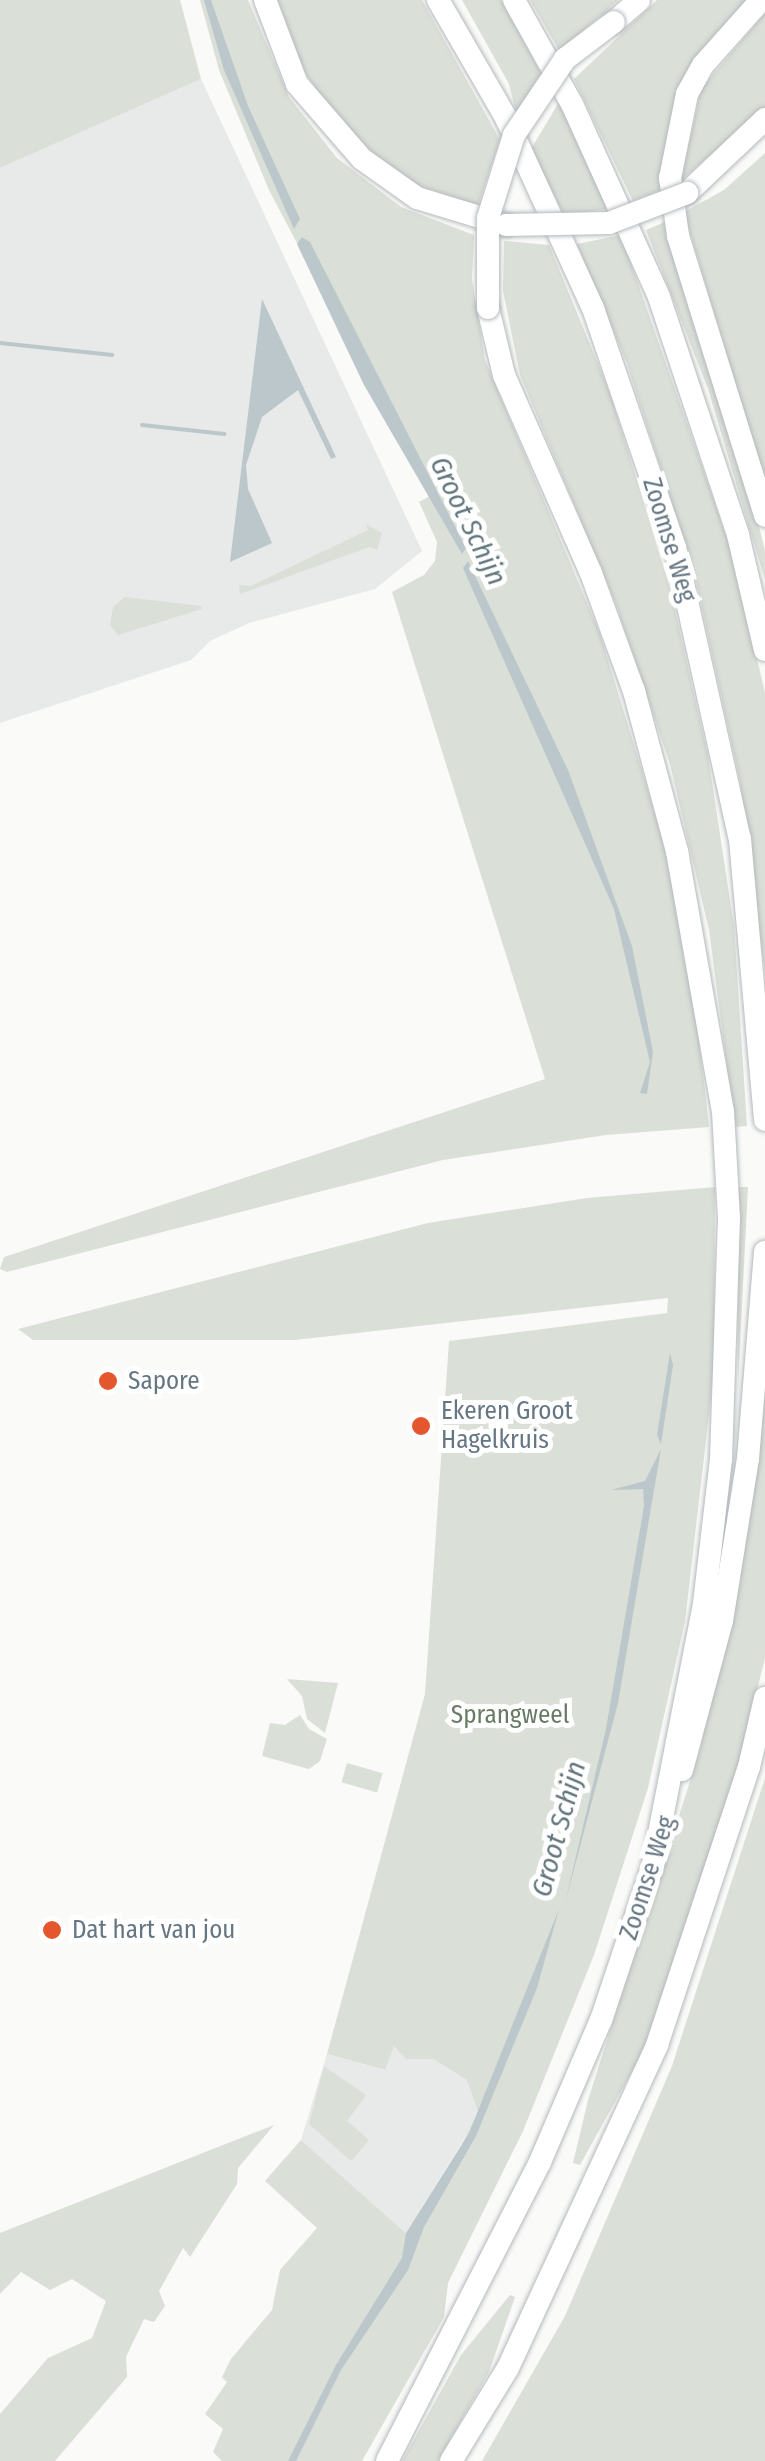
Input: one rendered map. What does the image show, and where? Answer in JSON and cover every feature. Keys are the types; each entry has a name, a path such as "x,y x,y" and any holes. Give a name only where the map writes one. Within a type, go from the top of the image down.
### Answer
{"highway":[{"path":"265,0 297,84 362,159 417,198 506,225 609,223 687,193 765,138"},
{"name":"Zoomse Weg","path":"438,0 505,116 593,308 675,547 740,839 765,1120"},
{"path":"514,0 572,104 659,296 738,535 765,650"},
{"path":"639,0 565,59 514,134 488,218 488,308 504,375 592,573 634,691 677,851 723,1111 728,1218 721,1459 704,1604 652,1868"},
{"path":"761,0 703,65 687,94 670,178 678,236 765,516"},
{"path":"735,157 765,119"},
{"name":"Zoomse Weg","path":"387,2461 540,2162 601,2020 652,1868 722,1621 748,1460 765,1252"},
{"path":"451,2461 508,2368 657,2046 749,1767 765,1698"}],"shaded area":[{"path":"204,0 211,0 248,106 300,219 294,229 224,70"},
{"path":"201,79 422,551 375,589 249,623 210,641 191,660 0,723 0,168"},
{"path":"302,237 310,242 466,548 462,554 364,385 297,244"},
{"path":"262,299 336,457 331,459 298,390 262,417 246,465 248,489 272,543 230,562"},
{"path":"468,561 568,770 632,946 653,1052 647,1094 640,1093 650,1062 614,909 463,568"},
{"path":"670,1353 673,1365 661,1444 657,1435"},
{"path":"661,1449 618,1703 565,1903 606,1729 644,1506 643,1489 611,1490 645,1481"},
{"path":"559,1909 537,1988 476,2136 424,2227 408,2270 341,2370 296,2461 288,2461 336,2365 402,2258 406,2233 469,2133"},
{"path":"396,2037 495,2072 468,2133 406,2233 301,2140 327,2054 384,2070"}],"green space":[{"path":"0,0 180,0 201,79 0,168"},
{"path":"200,0 248,0 289,97 337,158 401,207 474,235 472,279 485,360 600,634 662,836 694,994 709,1127 606,1135 443,1160 7,1272 0,1269 4,1257 545,1079 392,592 424,575 435,561 437,542 419,502 430,496 269,190 219,70"},
{"path":"278,0 422,0 500,140 478,206 414,184 351,138 303,70"},
{"path":"462,0 501,0 542,74 516,112 509,84"},
{"path":"530,0 618,0 560,52"},
{"path":"657,0 748,0 705,47 677,96 663,189 633,201 574,79"},
{"path":"765,13 765,109 681,180 701,89"},
{"path":"559,102 608,209 564,215 531,149"},
{"path":"765,153 765,482 684,212 724,190"},
{"path":"669,220 744,465 765,551 765,580 708,389 646,230"},
{"path":"621,235 733,555 765,693 765,973 740,781 693,567 626,361 577,244"},
{"path":"504,241 549,245 610,393 670,588 708,756 734,926 747,1126 735,1127 709,930 670,764 616,604 520,375 503,291"},
{"path":"366,524 382,533 377,550 369,547 240,594 239,585 251,586 368,530"},
{"path":"125,597 202,609 118,635 110,625 113,607"},
{"name":"Sprangweel","path":"715,1187 714,1371 685,1621 648,1788 594,1955 523,2131 448,2283 444,2317 362,2461 222,2461 213,2452 223,2429 205,2414 227,2382 222,2377 231,2359 272,2310 280,2270 317,2228 265,2181 301,2140 416,2242 478,2111 467,2080 434,2059 406,2059 394,2046 385,2070 327,2054 425,1694 449,1341 667,1313 668,1298 295,1340 33,1340 18,1329 428,1223 587,1198"},
{"path":"737,1187 748,1187 738,1383 738,1270"},
{"path":"765,1346 765,1658 740,1760 651,2037 580,2165 573,2163 588,2100 700,1750 729,1620"},
{"path":"287,1679 338,1683 325,1733 307,1719 302,1696"},
{"path":"300,1715 309,1729 327,1739 320,1761 309,1769 262,1756 270,1723 285,1725"},
{"path":"347,1763 383,1773 377,1792 341,1782"},
{"path":"765,1778 765,2461 482,2461 565,2316 672,2066"},
{"path":"324,2066 366,2095 347,2121 369,2140 351,2161 309,2124"},
{"path":"274,2125 238,2168 237,2184 190,2257 183,2248 159,2291 165,2306 154,2322 144,2319 126,2357 127,2377 55,2461 0,2461 0,2414 48,2358 92,2338 106,2301 72,2279 50,2290 21,2272 0,2294 0,2233"},
{"path":"510,2295 515,2297 489,2372 438,2461 402,2461 461,2355"}],"waterway":[{"path":"0,343 112,355"},
{"path":"142,425 225,434"}],"place":[{"name":"Sapore","path":"108,1381"},
{"name":"Ekeren Groot Hagelkruis","path":"421,1426"},
{"name":"Dat hart van jou","path":"52,1930"}],"water label":[{"name":"Groot Schijn","path":"468,521"},
{"name":"Groot Schijn","path":"559,1829"}]}
